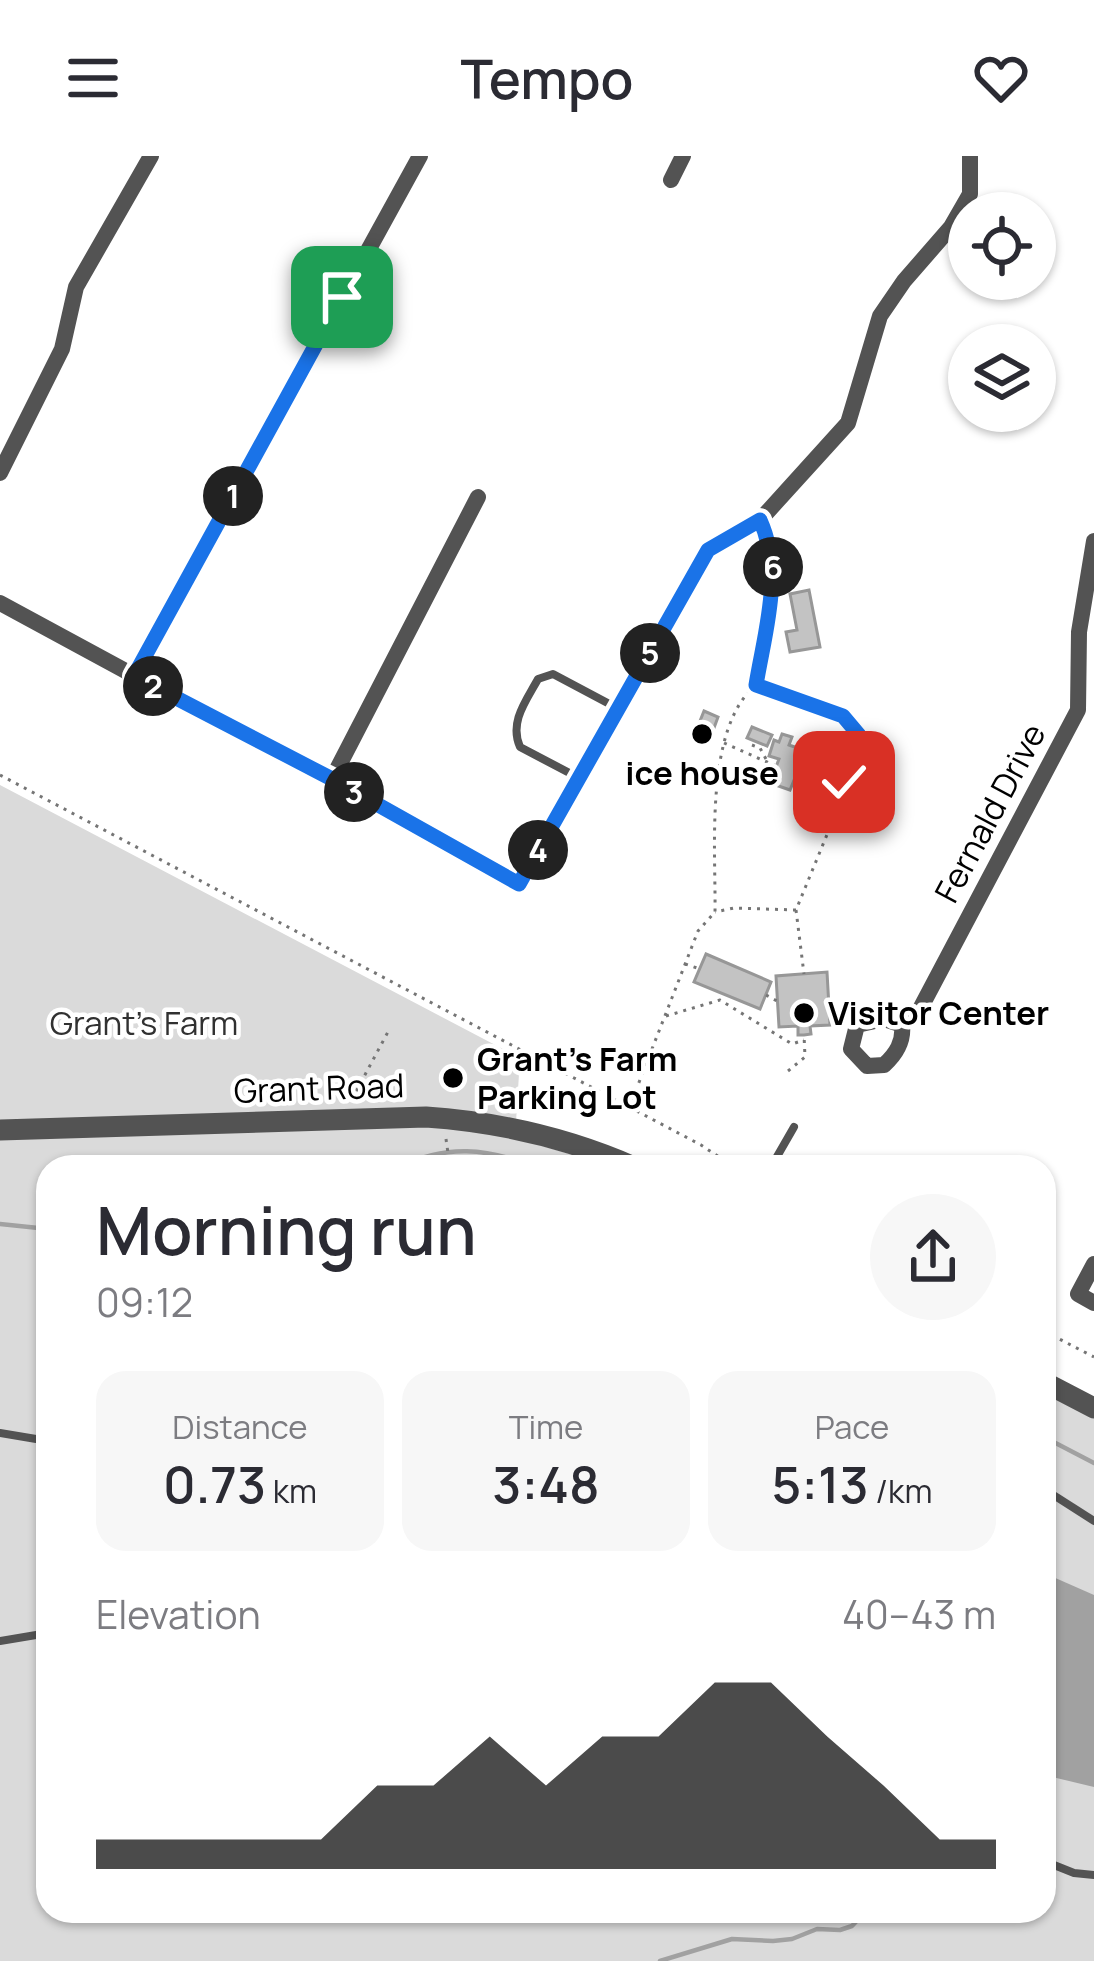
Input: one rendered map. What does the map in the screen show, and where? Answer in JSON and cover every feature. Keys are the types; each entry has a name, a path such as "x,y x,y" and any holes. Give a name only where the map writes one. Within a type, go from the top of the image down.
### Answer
{"street":[{"path":"0,473 62,349 76,287 151,156"},
{"path":"134,676 420,156"},
{"path":"671,180 683,156"},
{"path":"0,603 519,884 708,550 760,520 848,423 880,316 951,227 970,194 970,156"},
{"path":"332,779 478,497"},
{"name":"Fernald Drive","path":"902,1025 919,1011 1078,710 1079,632 1094,541"},
{"name":"Grant Road","path":"0,1130 425,1117 555,1138 601,1155"},
{"path":"1094,1264 1078,1294 1094,1303"},
{"path":"1056,1388 1094,1408"}],"lane":[{"path":"579,778 520,747 515,725 525,701 538,680 553,674 618,709"},
{"path":"778,1155 794,1127"},
{"path":"0,1433 36,1439"},
{"path":"1056,1497 1094,1521"},
{"path":"0,1641 36,1635"},
{"path":"1056,1866 1094,1875"}],"path":[{"path":"715,912 718,766 741,698 756,685 774,578 760,520"},
{"path":"756,685 843,716 859,735 840,803 796,910 804,974"},
{"path":"724,743 776,766"},
{"path":"752,745 760,748 768,762"},
{"path":"800,767 844,782"},
{"path":"0,775 713,1155"},
{"path":"629,1108 698,931 715,912 796,910"},
{"path":"686,964 700,969"},
{"path":"766,995 777,1001"},
{"path":"665,1017 720,1000 792,1044 804,1037 805,1057 788,1072"},
{"path":"349,1105 388,1030"},
{"path":"446,1133 449,1155"},
{"path":"1056,1336 1094,1357"}],"green space":[{"name":"Grant's Farm","path":"0,785 520,1058 515,1138 573,1155 36,1155 36,1923 1056,1923 1056,1397 1094,1418 1094,1961 0,1961"}],"shaded area":[{"path":"1056,1578 1094,1595 1094,1787 1056,1778"}],"building":[{"path":"809,590 820,647 790,652 786,632 797,630 790,594"},
{"path":"704,711 718,717 714,728 700,721"},
{"name":"ice house","path":"698,725 712,731 706,743 692,736"},
{"path":"752,727 772,735 767,746 747,738"},
{"path":"782,734 792,737 789,745 806,751 790,790 770,783 779,759 769,756 774,740 779,742"},
{"path":"706,954 771,982 760,1009 694,982"},
{"name":"Visitor Center","path":"827,972 830,1025 810,1026 811,1034 804,1035 798,1035 798,1026 779,1027 776,976"}],"waterway":[{"path":"434,1155 467,1151 493,1155"},
{"path":"0,1224 36,1228"},
{"path":"1056,1443 1094,1463"},
{"path":"660,1961 732,1939 792,1939 855,1923"}],"place":[{"name":"ice house","path":"702,734"},
{"name":"Visitor Center","path":"804,1013"},
{"name":"Grant's Farm Parking Lot","path":"453,1078"}],"route":[{"path":"342,297 134,676 519,884 708,550 760,520 774,578 756,685 854,724 859,735 844,782"}]}
